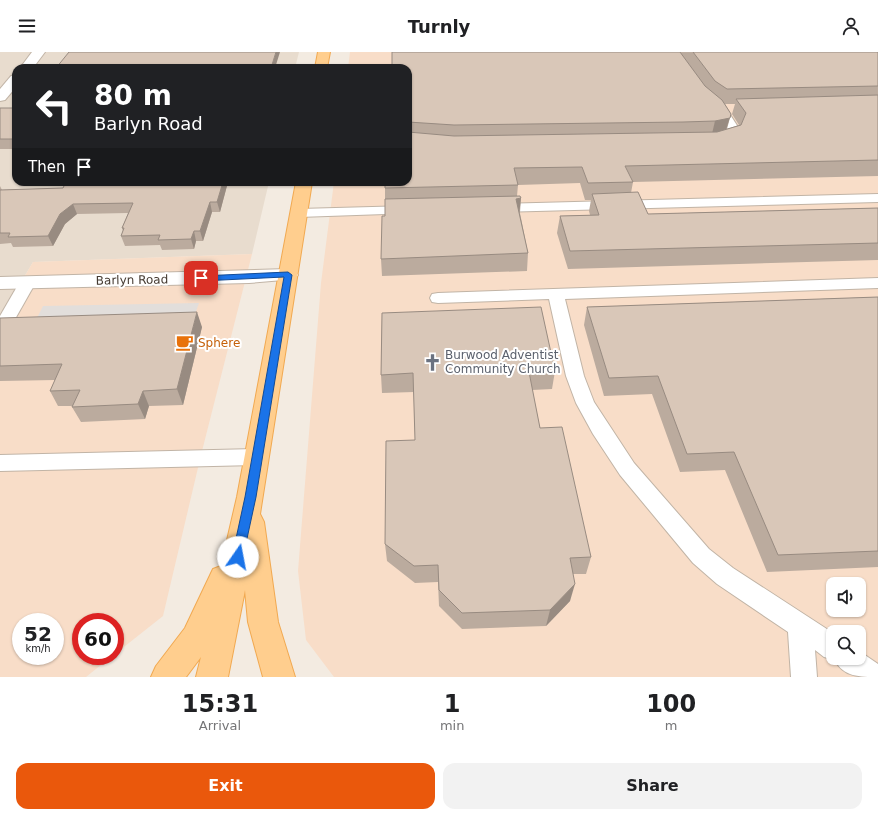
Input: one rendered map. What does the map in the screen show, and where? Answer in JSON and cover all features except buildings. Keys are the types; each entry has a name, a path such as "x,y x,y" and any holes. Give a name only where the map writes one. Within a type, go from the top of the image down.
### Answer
{"main road":[{"path":"322,64 324,52"},
{"path":"212,677 250,497 303,186"},
{"path":"167,677 196,638 215,598 229,562 250,497"},
{"path":"250,497 251,520 263,622 279,677"}],"street":[{"path":"30,64 40,52"},
{"path":"0,97 12,84"},
{"path":"0,97 12,97"},
{"name":"Barlyn Road","path":"0,283 288,275"}],"lane":[{"path":"702,94 732,125 733,133 726,139 705,143"},
{"path":"719,110 735,109"},
{"path":"482,208 878,198"},
{"path":"299,213 426,210"},
{"path":"0,331 28,282"},
{"path":"438,298 878,283"},
{"path":"556,294 575,376 585,404 627,469 702,556 725,576 826,643"},
{"path":"0,463 257,457"},
{"path":"800,625 804,677"},
{"path":"857,665 874,677"}],"shaded area":[{"path":"0,52 299,52 296,64 12,64 12,186 268,186 252,254 33,262 0,318"},
{"path":"350,52 878,52 878,677 334,677 306,640 298,571 321,283 333,186 412,186 412,64 348,64"},
{"path":"252,254 201,455 163,616 124,647 124,613 72,613 72,665 101,665 86,677 0,677 0,318 33,262"},
{"path":"199,303 193,320 34,324 43,306"}],"place":[{"name":"Sphere","path":"185,343"},
{"name":"Burwood Adventist Community Church","path":"432,362"}],"route":[{"path":"201,278 288,275 250,497 238,557"}]}
